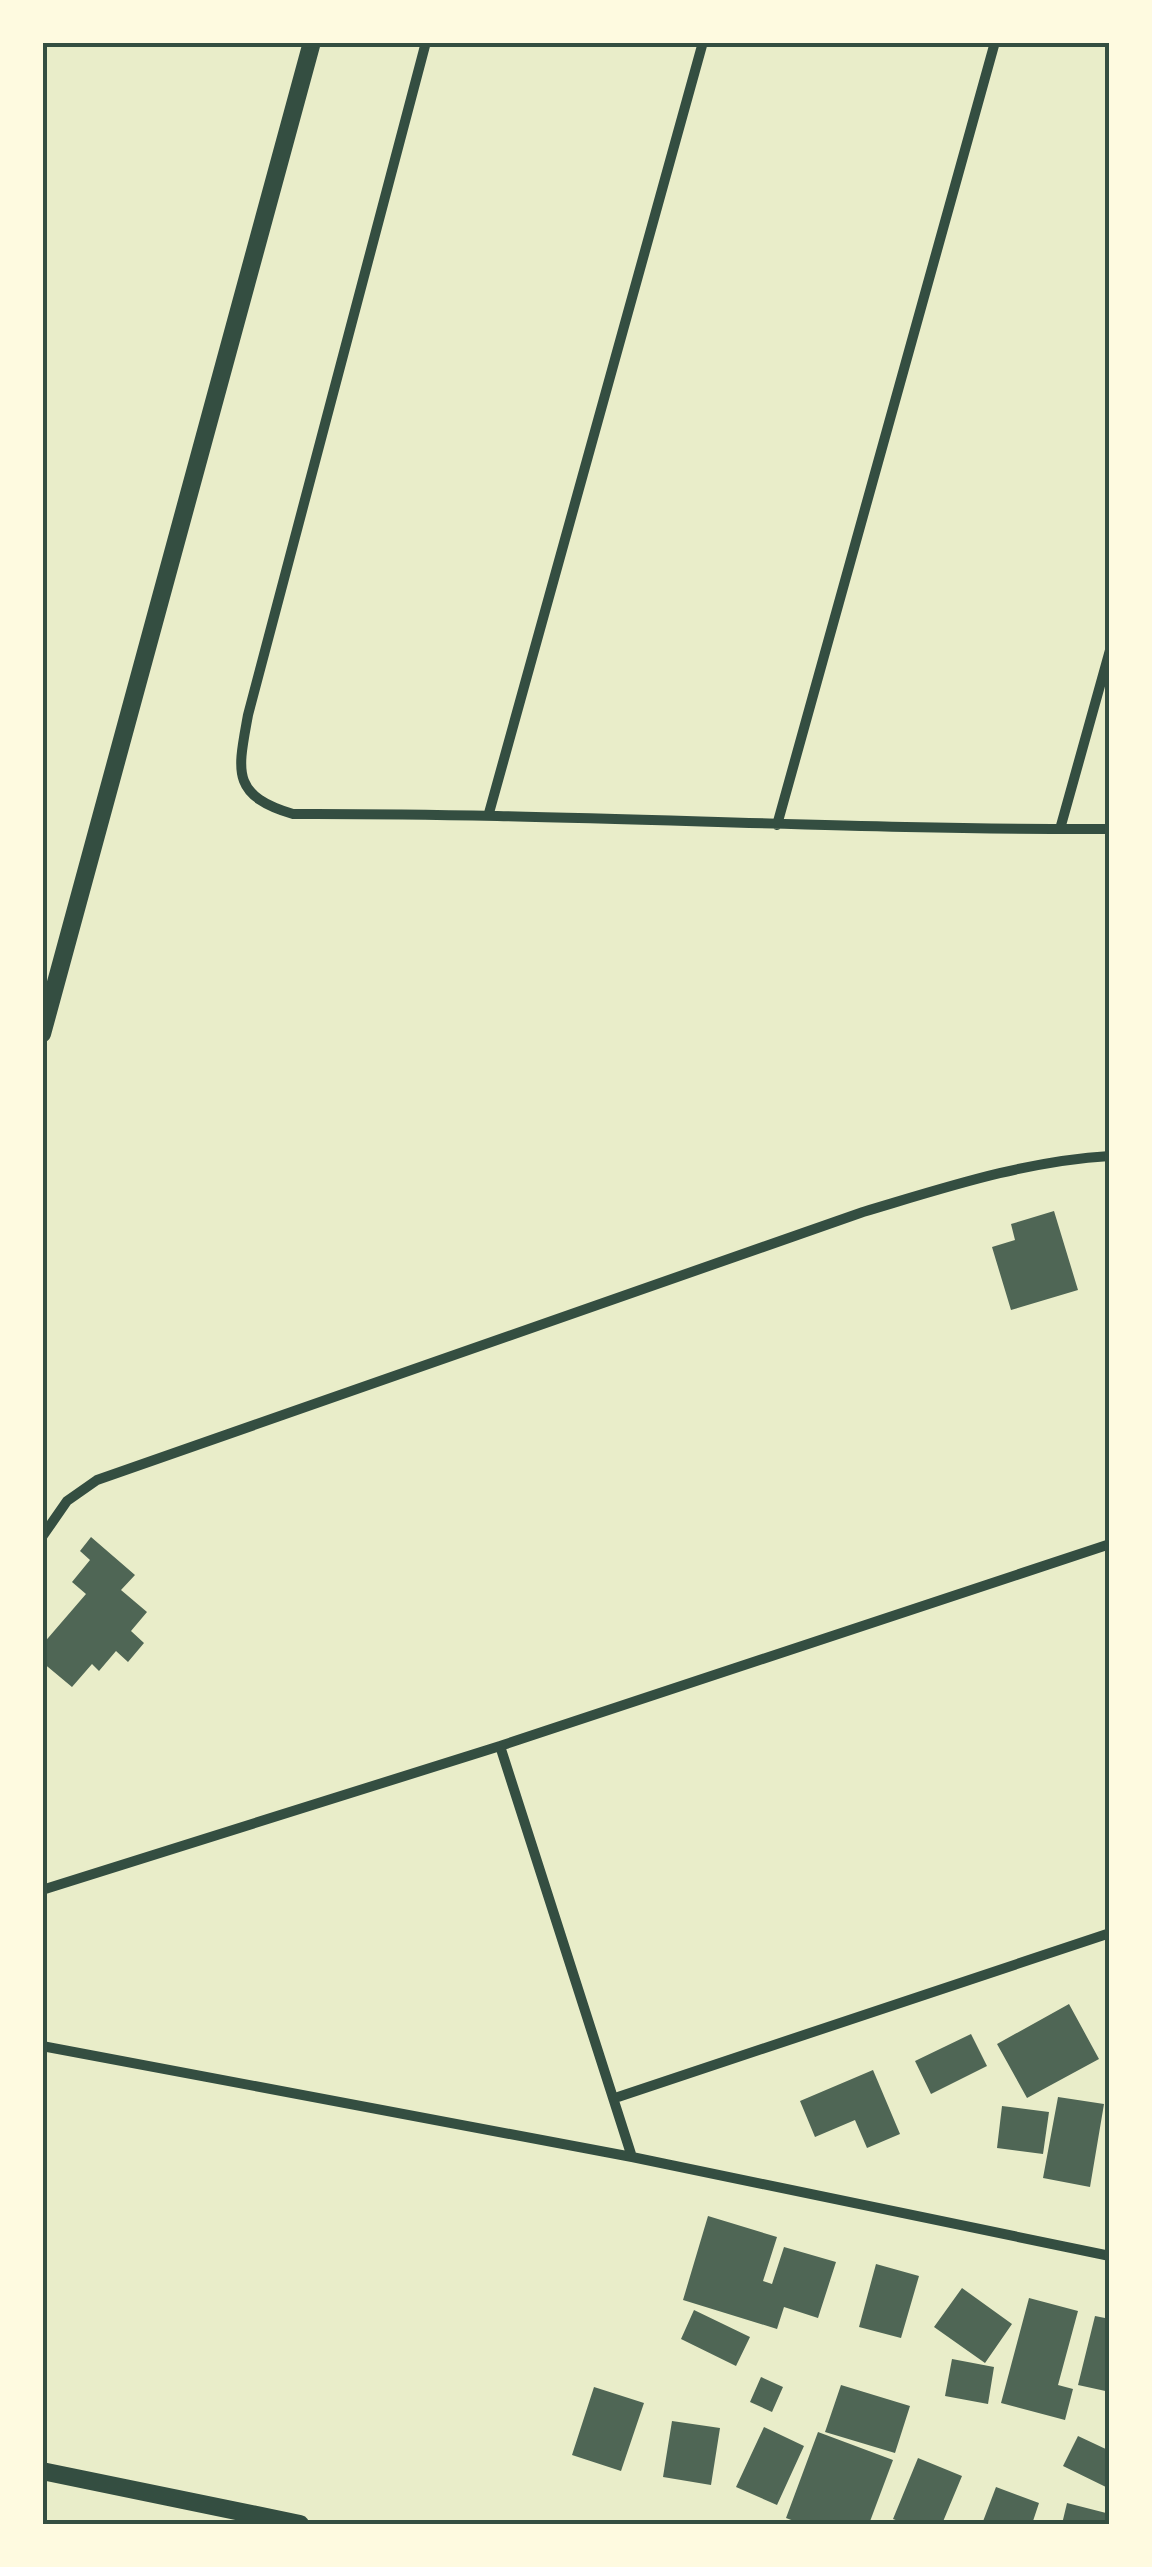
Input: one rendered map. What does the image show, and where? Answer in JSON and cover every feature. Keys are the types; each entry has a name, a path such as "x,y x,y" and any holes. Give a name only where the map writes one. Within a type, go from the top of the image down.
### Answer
{"street":[{"path":"42,1034 312,42"},
{"path":"426,42 238,766 241,781 253,796 266,806 293,814 490,813 777,825 1110,829"},
{"path":"490,813 703,42"},
{"path":"777,825 995,42"},
{"path":"1060,829 1110,650"},
{"path":"42,1537 67,1501 97,1480 863,1212 996,1174 1063,1159 1110,1156"},
{"path":"42,1890 500,1746 1110,1544"},
{"path":"500,1746 632,2157"},
{"path":"614,2098 1110,1933"},
{"path":"42,2046 632,2157 1110,2256"},
{"path":"42,2471 300,2524"}],"building":[{"path":"1054,1211 1078,1290 1011,1310 992,1247 1015,1240 1011,1224"},
{"path":"91,1537 135,1575 121,1590 147,1612 131,1631 144,1643 128,1662 116,1651 99,1671 92,1664 72,1687 42,1662 42,1645 86,1594 72,1582 90,1560 80,1551"},
{"path":"1069,2004 1099,2059 1027,2098 997,2044"},
{"path":"971,2034 987,2066 931,2094 915,2061"},
{"path":"873,2070 900,2134 867,2148 855,2120 815,2137 800,2101"},
{"path":"1058,2097 1104,2104 1090,2187 1043,2178"},
{"path":"1002,2106 1049,2112 1043,2154 997,2148"},
{"path":"708,2216 777,2237 763,2281 772,2284 784,2247 836,2262 818,2318 784,2307 777,2329 683,2300"},
{"path":"876,2264 919,2276 901,2338 859,2327"},
{"path":"962,2288 1012,2324 985,2363 934,2327"},
{"path":"1029,2298 1078,2311 1058,2385 1073,2389 1065,2420 1001,2403"},
{"path":"694,2310 750,2337 736,2366 681,2339"},
{"path":"1095,2316 1110,2319 1110,2392 1078,2385"},
{"path":"952,2359 994,2367 988,2404 945,2396"},
{"path":"761,2377 783,2387 772,2412 750,2402"},
{"path":"841,2385 910,2406 895,2453 825,2432"},
{"path":"594,2387 644,2403 621,2471 572,2455"},
{"path":"672,2421 720,2428 711,2485 663,2477"},
{"path":"764,2427 804,2446 777,2505 736,2487"},
{"path":"818,2432 893,2460 869,2524 802,2524 786,2518"},
{"path":"1078,2436 1110,2451 1110,2489 1063,2466"},
{"path":"918,2458 962,2476 942,2524 906,2524 893,2519"},
{"path":"996,2487 1039,2503 1032,2524 982,2524"},
{"path":"1067,2503 1110,2514 1110,2524 1062,2524"}]}
